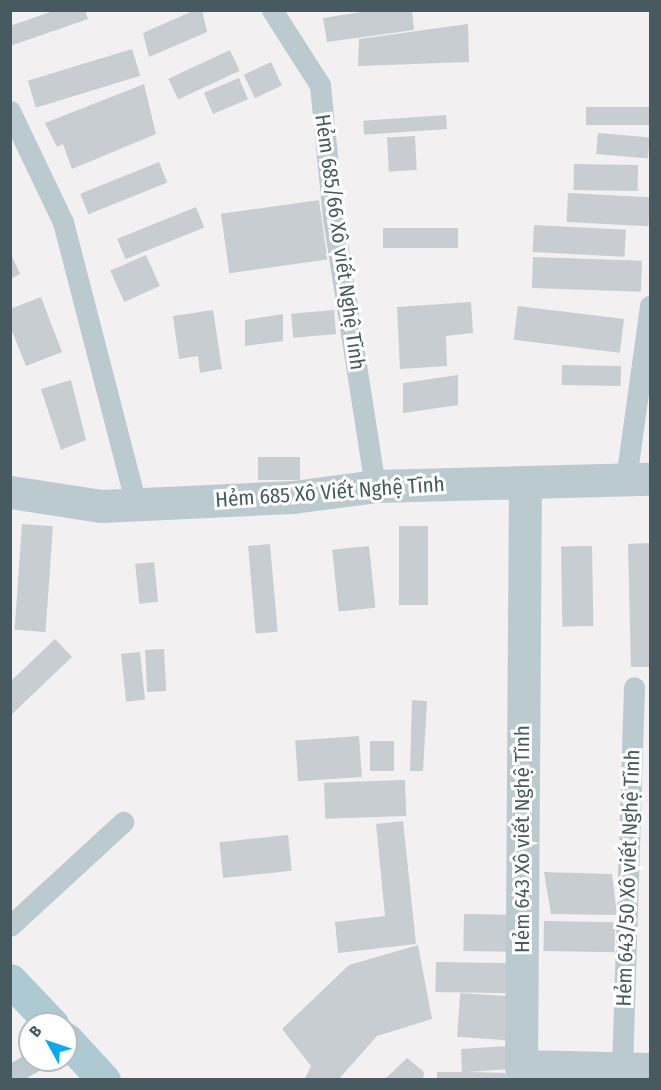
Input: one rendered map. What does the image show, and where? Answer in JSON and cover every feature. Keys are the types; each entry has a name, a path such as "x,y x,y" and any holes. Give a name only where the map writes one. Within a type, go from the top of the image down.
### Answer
{"main road":[{"path":"10,980 40,1012"},
{"path":"78,1052 104,1080"}],"street":[{"name":"Hẻm 685 Xô Viết Nghệ Tĩnh","path":"10,492 102,506 293,497 375,486 638,479"},
{"name":"Hẻm 643 Xô viết Nghệ Tĩnh","path":"525,482 520,1073 636,1069"}],"lane":[{"name":"Hẻm 685/66 Xô viết Nghệ Tĩnh","path":"272,10 320,85 333,218 375,486"},
{"path":"10,111 63,222 136,504"},
{"path":"638,479 651,306"},
{"name":"Hẻm 643/50 Xô viết Nghệ Tĩnh","path":"634,687 636,1069"},
{"path":"10,927 123,822"}],"building":[{"path":"56,10 85,10 88,19 10,46 10,26"},
{"path":"195,10 202,10 207,32 149,57 143,33"},
{"path":"374,10 412,10 414,30 327,42 323,18"},
{"path":"468,24 469,62 358,66 359,39"},
{"path":"132,49 140,76 36,108 28,81"},
{"path":"230,50 240,71 178,100 168,79"},
{"path":"271,62 282,86 255,98 244,75"},
{"path":"239,78 248,99 213,114 204,93"},
{"path":"144,84 156,134 72,169 63,144 57,147 45,123"},
{"path":"586,107 650,107 650,125 586,125"},
{"path":"446,115 447,129 364,135 363,121"},
{"path":"598,133 650,138 648,158 596,154"},
{"path":"415,136 417,170 389,171 387,137"},
{"path":"159,162 167,182 88,214 80,194"},
{"path":"574,164 638,165 638,191 574,190"},
{"path":"568,193 650,197 648,226 566,222"},
{"path":"319,200 327,259 229,273 221,214"},
{"path":"196,207 204,227 125,259 117,239"},
{"path":"534,225 626,230 624,257 533,252"},
{"path":"383,228 458,228 458,248 383,248"},
{"path":"10,252 20,274 10,279"},
{"path":"146,255 160,286 124,302 110,271"},
{"path":"533,257 642,261 641,292 532,288"},
{"path":"41,297 62,352 26,366 10,326 10,309"},
{"path":"471,302 473,333 446,336 447,366 400,369 397,307"},
{"path":"518,306 624,319 620,353 514,340"},
{"path":"213,310 222,369 200,373 198,356 179,359 173,316"},
{"path":"334,310 336,334 293,338 291,314"},
{"path":"283,314 283,341 245,346 245,320"},
{"path":"562,365 621,366 621,386 562,385"},
{"path":"458,375 458,405 403,413 403,383"},
{"path":"71,380 86,440 61,450 41,389"},
{"path":"258,457 300,457 300,480 258,480"},
{"path":"22,524 53,526 46,632 15,630"},
{"path":"399,526 428,526 428,605 399,605"},
{"path":"650,543 650,667 631,667 628,544"},
{"path":"270,544 278,632 256,634 248,546"},
{"path":"369,546 375,608 339,612 332,550"},
{"path":"592,546 593,626 562,627 561,547"},
{"path":"154,562 158,602 139,604 135,564"},
{"path":"55,639 72,657 10,716 10,682"},
{"path":"164,649 166,691 147,692 145,650"},
{"path":"140,652 145,700 126,702 121,654"},
{"path":"412,700 427,701 423,771 410,771"},
{"path":"359,736 362,777 298,781 295,740"},
{"path":"370,741 394,741 394,771 370,771"},
{"path":"405,780 406,816 325,819 324,783"},
{"path":"403,821 416,944 338,953 335,922 385,916 376,824"},
{"path":"288,835 292,871 223,878 219,842"},
{"path":"544,872 612,874 617,915 551,914"},
{"path":"464,914 517,915 516,952 463,951"},
{"path":"544,921 615,922 614,952 543,951"},
{"path":"418,945 432,1019 377,1036 338,1080 304,1080 311,1066 282,1029 349,965"},
{"path":"436,962 516,963 515,993 435,992"},
{"path":"460,993 519,997 516,1041 457,1037"},
{"path":"508,1046 509,1069 469,1072 512,1073 512,1080 437,1080 437,1072 462,1072 461,1049"},
{"path":"407,1058 424,1072 423,1080 384,1080"}]}
